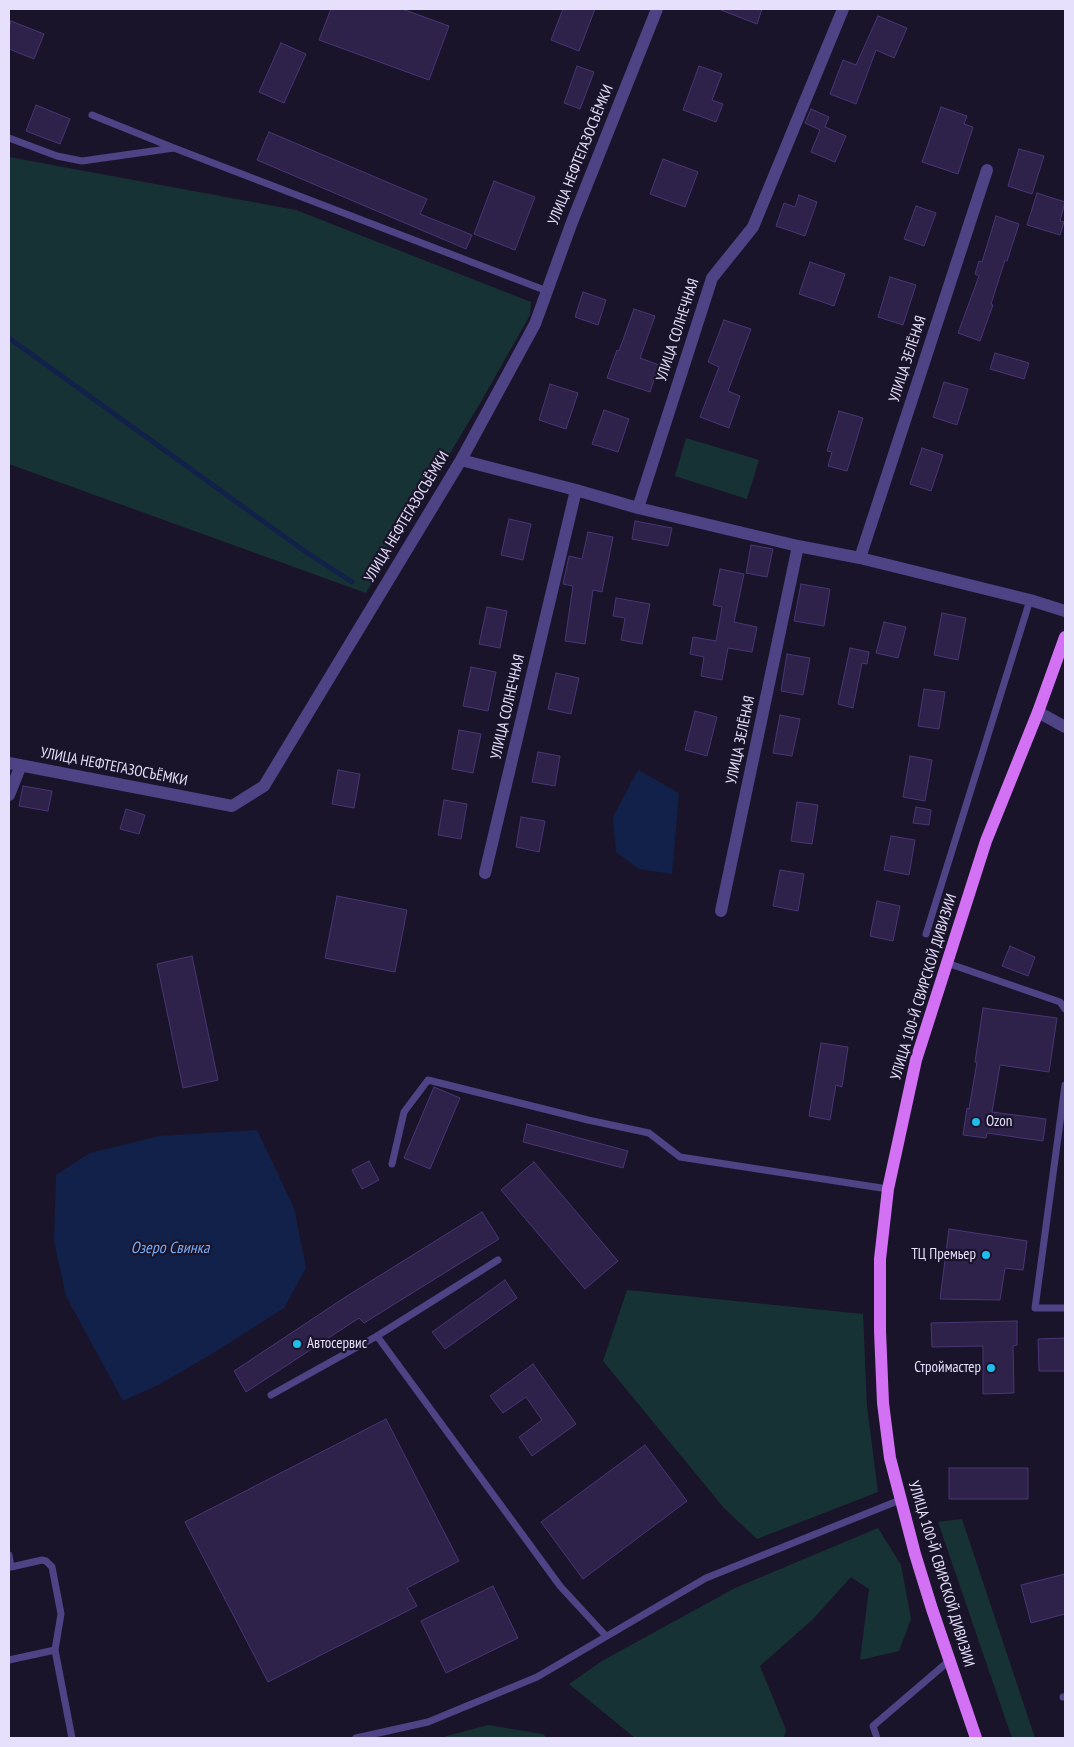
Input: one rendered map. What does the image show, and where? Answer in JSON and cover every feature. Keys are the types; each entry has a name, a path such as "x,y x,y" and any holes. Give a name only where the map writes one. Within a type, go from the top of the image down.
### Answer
{"main road":[{"name":"УЛИЦА 100-Й СВИРСКОЙ ДИВИЗИИ","path":"976,1738 932,1609 900,1500 890,1458 883,1402 880,1259 888,1189 916,1060 986,841 1038,712 1065,637"}],"street":[{"name":"УЛИЦА НЕФТЕГАЗОСЪЁМКИ","path":"15,764 232,806 264,786 461,460 535,324 572,222 657,9"},
{"name":"УЛИЦА СОЛНЕЧНАЯ","path":"638,508 712,278 754,227 842,9"},
{"name":"УЛИЦА ЗЕЛЁНАЯ","path":"860,558 987,170"},
{"path":"461,460 638,508 798,546 860,558 1030,600 1065,611"},
{"name":"УЛИЦА СОЛНЕЧНАЯ","path":"485,873 576,490"},
{"name":"УЛИЦА ЗЕЛЁНАЯ","path":"721,911 798,546"},
{"path":"1038,712 1065,727"},
{"path":"9,795 15,764"}],"lane":[{"path":"92,115 547,290"},
{"path":"9,138 57,156 82,161 174,148"},
{"path":"926,934 1030,600"},
{"path":"947,963 1060,1002 1065,1009"},
{"path":"392,1164 404,1112 428,1080 579,1118 649,1133 680,1157 888,1189"},
{"path":"1065,1085 1035,1308 1065,1308"},
{"path":"272,1395 376,1336 498,1260"},
{"path":"376,1336 560,1586 606,1636"},
{"path":"356,1738 428,1722 537,1676 706,1578 900,1500"},
{"path":"9,1556 11,1566 42,1560 48,1562 52,1567 61,1614 55,1650 72,1738"},
{"path":"9,1660 55,1650"},
{"path":"877,1738 873,1726 950,1660"}],"green space":[{"path":"9,157 296,210 531,302 530,315 482,400 366,593 9,464"},
{"path":"686,438 759,460 747,499 675,476"},
{"path":"627,1290 863,1314 867,1407 878,1492 757,1539 724,1508 603,1361"},
{"path":"962,1519 1035,1738 1012,1738 938,1522"},
{"path":"878,1528 901,1565 911,1619 899,1651 860,1660 869,1589 851,1577 813,1619 760,1666 786,1730 784,1738 635,1738 569,1684 602,1661 735,1588"},
{"path":"488,1725 543,1734 547,1738 440,1738"}],"water":[{"path":"638,770 679,793 672,874 639,869 616,852 613,817"},
{"name":"Озеро Свинка","path":"257,1130 294,1208 306,1268 284,1308 160,1384 123,1401 66,1296 54,1241 56,1175 90,1153 159,1136"}],"building":[{"path":"331,9 402,9 449,26 429,80 319,40"},
{"path":"563,9 595,9 579,51 551,40"},
{"path":"721,9 762,9 757,24"},
{"path":"878,16 907,28 894,58 876,50 856,104 830,94 843,60 856,65"},
{"path":"11,21 44,34 34,59 9,49"},
{"path":"281,43 306,54 284,103 259,92"},
{"path":"577,66 594,72 580,109 564,103"},
{"path":"699,66 722,74 712,100 723,104 716,122 683,110"},
{"path":"36,105 70,119 60,144 26,131"},
{"path":"941,107 967,116 964,124 973,127 958,174 922,162"},
{"path":"811,109 829,117 825,127 846,136 835,162 811,152 820,130 805,123"},
{"path":"269,132 427,199 420,214 472,235 466,249 257,160"},
{"path":"1019,149 1044,156 1032,194 1008,186"},
{"path":"663,159 698,172 685,207 650,194"},
{"path":"494,181 535,197 515,250 474,234"},
{"path":"1037,193 1065,202 1060,221 1064,222 1060,235 1027,225"},
{"path":"799,195 817,202 805,236 776,226 784,203 795,207"},
{"path":"916,206 936,213 924,246 904,239"},
{"path":"996,216 1019,224 1007,261 1005,260 991,304 993,305 980,341 958,333 979,276 975,274 979,261 982,262"},
{"path":"810,262 845,274 834,306 799,294"},
{"path":"890,277 916,285 903,325 878,317"},
{"path":"583,292 606,300 598,325 575,317"},
{"path":"634,309 655,316 640,358 659,365 650,392 607,378"},
{"path":"724,320 751,329 728,391 740,396 729,428 700,417 719,367 708,362"},
{"path":"995,353 1029,363 1024,379 990,369"},
{"path":"944,382 968,389 957,425 933,417"},
{"path":"550,384 578,393 566,429 539,420"},
{"path":"604,410 629,419 618,452 592,444"},
{"path":"839,411 863,418 847,471 828,466 832,452 827,451"},
{"path":"922,448 943,455 931,491 910,484"},
{"path":"509,519 531,524 523,560 501,555"},
{"path":"635,521 672,528 668,546 632,539"},
{"path":"588,532 613,537 602,592 593,590 585,644 565,641 573,586 563,584 569,556 582,559"},
{"path":"751,545 773,549 767,577 746,573"},
{"path":"720,569 744,574 734,622 757,627 752,652 728,648 722,680 701,676 704,657 690,654 693,637 716,641 722,607 713,605"},
{"path":"801,584 830,589 824,626 794,621"},
{"path":"616,598 650,604 642,644 621,640 625,618 613,616"},
{"path":"487,607 507,611 500,648 479,644"},
{"path":"942,613 966,618 958,660 934,655"},
{"path":"884,622 906,627 898,658 876,653"},
{"path":"850,648 869,652 867,664 862,663 853,708 838,704"},
{"path":"787,654 810,658 803,695 781,691"},
{"path":"471,667 496,672 488,711 463,706"},
{"path":"556,673 579,678 571,714 548,709"},
{"path":"924,689 945,692 939,729 918,726"},
{"path":"695,711 717,717 707,756 685,750"},
{"path":"780,715 800,719 792,756 773,753"},
{"path":"459,730 481,734 473,773 452,769"},
{"path":"538,752 560,756 555,786 532,782"},
{"path":"910,756 932,760 925,801 903,797"},
{"path":"338,770 360,774 354,808 332,804"},
{"path":"23,786 52,791 48,811 19,806"},
{"path":"444,800 467,804 461,839 438,835"},
{"path":"797,802 818,805 812,844 791,841"},
{"path":"916,807 931,810 929,825 913,823"},
{"path":"126,809 145,815 139,834 120,829"},
{"path":"521,817 545,821 539,852 516,847"},
{"path":"891,836 915,840 909,875 884,870"},
{"path":"780,870 804,874 798,911 773,906"},
{"path":"337,896 407,910 395,972 325,958"},
{"path":"877,901 900,906 893,941 870,936"},
{"path":"1010,946 1035,957 1028,976 1002,966"},
{"path":"192,956 218,1080 183,1088 157,964"},
{"path":"983,1008 1057,1018 1049,1072 1000,1065 992,1112 1046,1119 1043,1141 987,1133 986,1138 963,1135 977,1062 975,1062"},
{"path":"821,1043 848,1047 842,1087 836,1085 830,1120 809,1116"},
{"path":"434,1087 460,1098 430,1169 404,1158"},
{"path":"527,1124 628,1151 623,1168 523,1142"},
{"path":"369,1161 379,1180 362,1189 352,1170"},
{"path":"534,1162 618,1261 585,1289 501,1190"},
{"path":"482,1212 499,1239 364,1323 359,1318 246,1392 234,1371 347,1296"},
{"name":"ТЦ Премьер","path":"949,1229 1027,1241 1023,1270 1005,1268 1000,1300 940,1299"},
{"path":"505,1280 517,1298 445,1349 432,1332"},
{"path":"1017,1321 1017,1345 1013,1346 1014,1393 983,1394 983,1346 932,1347 931,1323"},
{"path":"1065,1338 1065,1371 1039,1371 1038,1339"},
{"path":"533,1364 576,1424 532,1456 519,1437 542,1420 526,1397 503,1413 490,1396"},
{"path":"386,1419 459,1561 407,1588 417,1606 268,1682 185,1522"},
{"path":"645,1445 687,1501 583,1579 541,1522"},
{"path":"949,1468 1028,1468 1028,1499 949,1499"},
{"path":"1065,1574 1065,1614 1031,1623 1021,1585"},
{"path":"493,1586 518,1638 446,1673 421,1621"}],"waterway":[{"path":"9,338 303,550 352,582"}],"place":[{"name":"Ozon","path":"976,1122"},
{"name":"ТЦ Премьер","path":"986,1255"},
{"name":"Автосервис","path":"297,1344"},
{"name":"Строймастер","path":"991,1368"}]}
